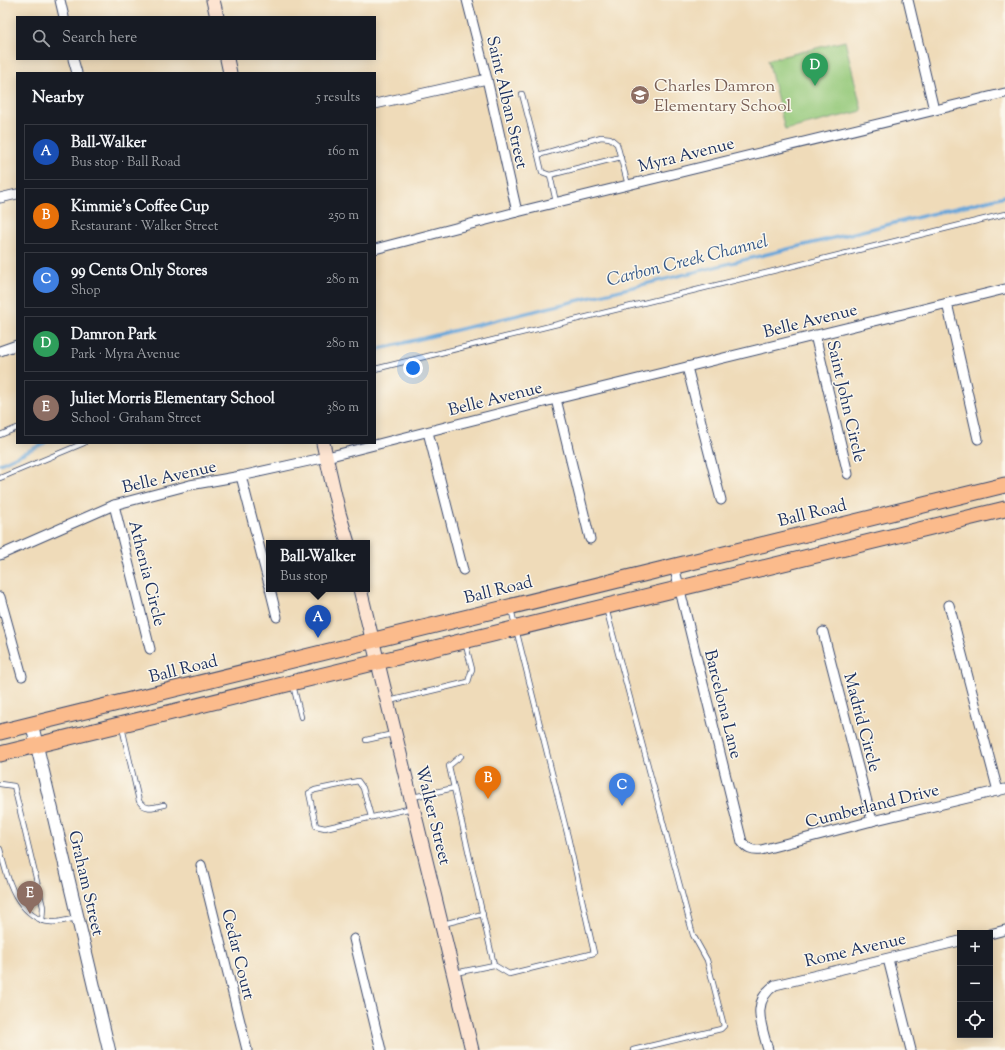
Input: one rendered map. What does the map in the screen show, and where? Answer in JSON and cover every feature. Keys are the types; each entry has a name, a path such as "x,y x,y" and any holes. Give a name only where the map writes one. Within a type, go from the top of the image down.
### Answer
{"main road":[{"path":"213,0 217,16"},
{"path":"227,60 230,72"},
{"path":"323,444 339,513 347,540"},
{"name":"Ball Road","path":"0,732 1005,485"},
{"path":"0,754 1005,509"},
{"name":"Walker Street","path":"361,592 472,1050"}],"street":[{"path":"60,0 64,16"},
{"name":"Saint Alban Street","path":"467,0 487,79 517,212"},
{"path":"908,0 934,110"},
{"path":"73,60 76,72"},
{"path":"376,104 487,79"},
{"name":"Myra Avenue","path":"376,249 556,202 1005,93"},
{"path":"0,198 16,194"},
{"name":"Belle Avenue","path":"0,556 114,505 190,485 241,476 327,457 556,399 1005,289"},
{"path":"947,303 978,439"},
{"name":"Saint John Circle","path":"815,335 848,474"},
{"path":"0,351 16,345"},
{"path":"687,367 721,500"},
{"path":"556,399 590,539"},
{"path":"428,432 463,570"},
{"path":"241,476 266,572"},
{"name":"Athenia Circle","path":"114,505 150,649"},
{"name":"Barcelona Lane","path":"674,566 742,842 747,848"},
{"path":"271,592 278,617"},
{"path":"0,597 22,676"},
{"path":"949,605 1002,790"},
{"name":"Madrid Circle","path":"823,632 872,821"},
{"name":"Graham Street","path":"32,725 77,918 110,1050"},
{"name":"Cumberland Drive","path":"747,848 754,851 761,850 872,821 1002,790"},
{"name":"Cedar Court","path":"201,865 247,1050"},
{"path":"993,933 1005,930"},
{"path":"354,939 381,1050"},
{"name":"Rome Avenue","path":"768,1050 759,1008 762,997 767,990 774,985 957,942"},
{"path":"888,959 911,1050"}],"lane":[{"path":"522,94 542,172 550,175 621,157"},
{"path":"538,155 601,137 610,138 617,144 628,185"},
{"path":"550,175 556,202"},
{"path":"376,369 1005,214"},
{"path":"0,435 16,428"},
{"path":"0,478 82,444"},
{"path":"453,974 494,965 509,974 594,953 568,837 510,606"},
{"path":"605,606 692,935 707,960 724,1026 721,1029 633,1050"},
{"path":"388,702 468,682 472,669 464,640"},
{"path":"293,683 301,717"},
{"path":"122,725 141,805 147,808 164,805"},
{"path":"366,740 396,733"},
{"path":"462,756 449,766 494,965"},
{"path":"371,818 363,788 358,781 314,790 309,793 316,826 319,828 325,828 371,818 454,788"},
{"path":"0,784 14,786 43,907 42,921"},
{"path":"0,849 5,872 21,907 42,921 64,921 77,918"},
{"path":"442,924 483,914"}],"green space":[{"path":"845,41 862,111 785,130 768,60"}],"waterway":[{"name":"Carbon Creek Channel","path":"376,350 1005,196"},
{"name":"Carbon Creek Channel","path":"0,464 43,444"}],"place":[{"name":"Damron Park","path":"815,86"},
{"name":"Charles Damron Elementary School","path":"640,95"},
{"name":"Ball-Walker","path":"318,638"},
{"name":"Kimmie's Coffee Cup","path":"488,799"},
{"name":"99 Cents Only Stores","path":"622,806"},
{"name":"Juliet Morris Elementary School","path":"30,914"}]}
